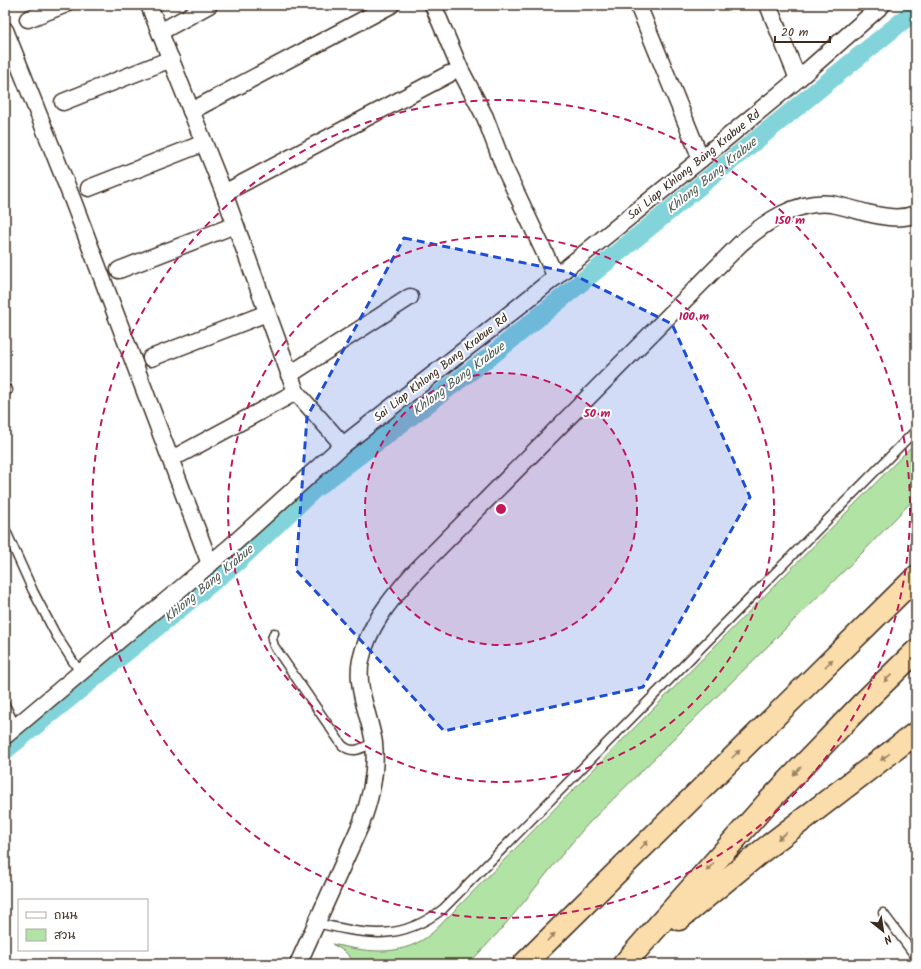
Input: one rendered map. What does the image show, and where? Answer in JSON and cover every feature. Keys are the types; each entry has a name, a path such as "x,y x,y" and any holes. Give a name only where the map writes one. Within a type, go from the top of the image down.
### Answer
{"highway":[{"path":"524,964 916,577"},
{"path":"624,964 774,797 863,703 916,651"},
{"path":"628,964 708,894 916,733"}],"street":[{"path":"28,19 64,5"},
{"path":"149,5 224,193 296,392 343,445"},
{"path":"160,32 210,5"},
{"path":"191,111 391,5"},
{"path":"433,5 461,71 485,117 504,167 556,277"},
{"path":"638,5 702,159"},
{"path":"768,5 798,79"},
{"name":"Sai Liap Khlong Bang Krabue Rd","path":"11,732 210,564 343,445 556,277 702,159 798,79 882,5"},
{"path":"5,30 73,201 210,564"},
{"path":"63,102 170,60"},
{"path":"224,193 449,74"},
{"path":"88,188 204,143"},
{"path":"298,964 362,824 369,804 375,764 374,743 360,681 360,661 366,641 378,618 394,595 412,575 740,244 759,228 784,213 815,204 831,204 888,218 900,218 916,214"},
{"path":"119,270 235,225"},
{"path":"289,375 410,296"},
{"path":"152,358 267,313"},
{"path":"181,454 296,392"}],"lane":[{"path":"316,923 359,932 372,933 387,932 415,926 430,919 442,909 916,430"},
{"path":"5,529 33,591 56,635 81,674"},
{"path":"274,633 272,639 274,646 342,746 351,751 358,750 374,743"},
{"path":"5,705 11,732"},
{"path":"883,913 916,957"}],"highlighted area":[{"path":"404,238 568,272 672,324 750,497 643,687 444,731 296,570 307,417"}],"green space":[{"path":"916,442 916,497 864,551 588,824 515,913 468,964 357,964 344,951 332,944 356,949 380,951 392,950 416,944 430,935"}],"waterway":[{"name":"Khlong Bang Krabue","path":"5,750 238,561 313,490 492,355 916,10"}]}
